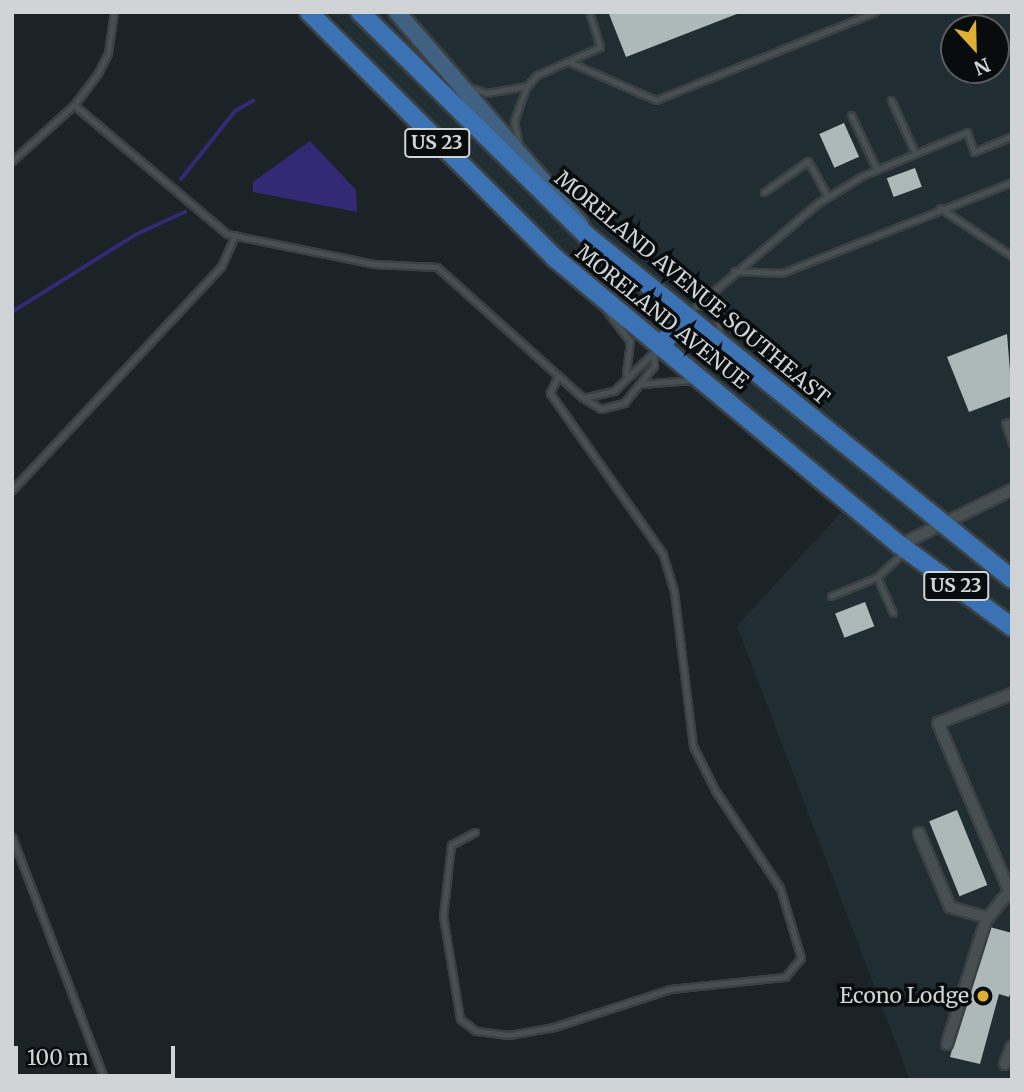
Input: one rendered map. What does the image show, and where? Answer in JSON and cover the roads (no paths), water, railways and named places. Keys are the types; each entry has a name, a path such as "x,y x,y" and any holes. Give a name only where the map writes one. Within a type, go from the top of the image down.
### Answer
{"main road":[{"name":"MORELAND AVENUE","path":"309,12 482,189 657,350 704,381 903,547 1012,627"},
{"name":"MORELAND AVENUE SOUTHEAST","path":"360,12 585,234 684,317 1012,579"},
{"path":"397,12 457,83 570,207 585,234"},
{"path":"657,350 684,317"}],"street":[{"path":"903,547 941,522 1012,490"},
{"path":"947,1044 988,918 1011,894 938,723 1012,694"},
{"path":"919,833 950,907 988,918"},
{"path":"1005,1064 1012,1046"}],"lane":[{"path":"12,161 74,105 108,53 114,12"},
{"path":"457,83 485,93 527,86 567,61 600,47 590,12"},
{"path":"567,61 656,100 876,12"},
{"path":"520,152 514,121 527,86"},
{"path":"891,100 915,153"},
{"path":"74,105 197,213 235,235 374,264 437,267 583,398 601,409 632,396 654,366 657,350"},
{"path":"851,115 877,170"},
{"path":"684,317 734,271 828,197 877,170 967,132 974,152 1012,136"},
{"path":"764,192 808,161 828,197"},
{"path":"734,271 782,273 940,208 1012,182"},
{"path":"940,208 1012,256"},
{"path":"12,490 221,267 235,235"},
{"path":"595,291 630,341 626,375"},
{"path":"712,291 716,325 728,352"},
{"path":"583,398 599,398 620,385 626,375 657,350"},
{"path":"475,832 451,845 443,916 460,1019 476,1031 509,1035 554,1027 670,989 785,976 801,958 780,888 715,790 694,746 674,592 663,554 550,393 558,376"},
{"path":"640,384 704,381"},
{"path":"1012,421 1004,423 1012,443"},
{"path":"831,596 877,576 903,547"},
{"path":"877,576 893,613"},
{"path":"12,837 105,1080"}],"waterway":[{"path":"181,179 235,111 253,101"},
{"path":"12,312 135,235 185,212"}],"place":[{"name":"Econo Lodge","path":"983,996"}]}
